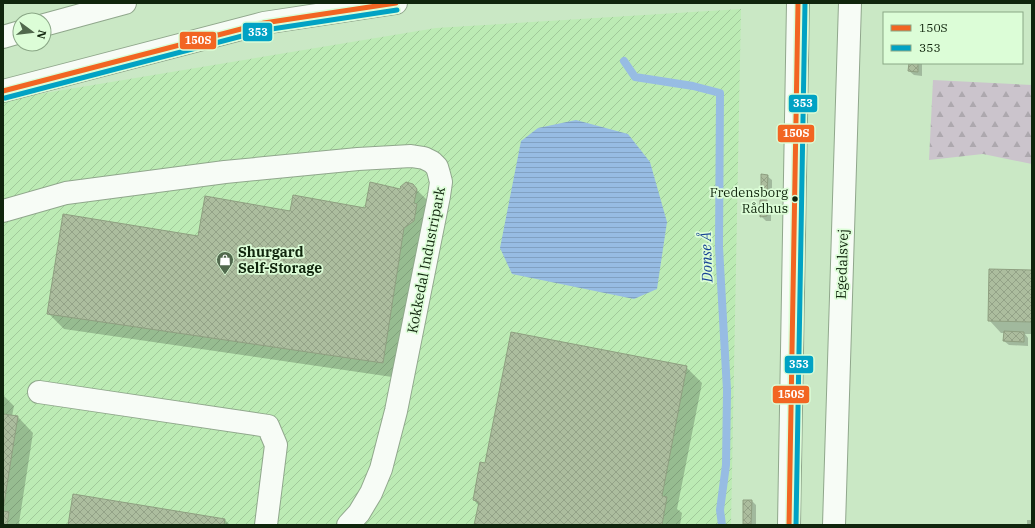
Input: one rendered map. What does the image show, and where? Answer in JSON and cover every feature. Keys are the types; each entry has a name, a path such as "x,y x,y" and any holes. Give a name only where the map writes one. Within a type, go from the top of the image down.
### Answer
{"street":[{"path":"52,23 125,3"},
{"path":"3,91 264,22 396,3"},
{"path":"789,525 798,3"},
{"name":"Egedalsvej","path":"834,525 850,3"},
{"name":"Kokkedal Industripark","path":"3,211 66,193 225,172 411,156 424,158 437,166 441,182 439,196 396,410 381,469 371,493 359,513 348,525"},
{"path":"39,392 268,426 276,445 266,525"}],"shaded area":[{"path":"741,9 731,525 3,525 3,100 436,28"}],"green space":[{"path":"933,80 1032,85 1032,164 983,154 929,160"}],"water":[{"path":"576,120 628,134 650,162 667,222 657,289 634,299 512,274 500,248 521,141 538,128"}],"building":[{"path":"909,64 918,64 918,72 908,71"},
{"path":"761,174 768,175 767,192 761,191"},
{"name":"Shurgard Self-Storage","path":"370,182 400,189 400,187 406,182 413,184 417,189 414,203 417,204 414,221 404,228 383,363 47,314 63,214 198,236 205,196 290,211 293,195 365,208"},
{"path":"760,200 767,200 767,216 760,217"},
{"path":"989,269 1032,270 1032,322 988,321"},
{"path":"1004,331 1024,332 1024,342 1003,341"},
{"path":"511,332 687,366 662,496 667,497 662,525 474,525 479,502 473,500 480,462 485,463"},
{"path":"3,414 18,416 3,510"},
{"path":"73,494 225,519 224,525 68,525"},
{"path":"743,500 752,500 751,524 743,524"},
{"path":"3,511 9,512 7,525 3,525"}],"waterway":[{"name":"Donse Å","path":"624,61 635,77 693,86 720,93 719,247 727,390 726,465 720,510 722,525"}],"transit line":[{"name":"150S","path":"3,91 264,23 396,3"},
{"name":"150S","path":"789,525 798,3"},
{"name":"353","path":"796,525 805,3"},
{"name":"353","path":"5,98 265,30 397,10"}],"place":[{"name":"Fredensborg Rådhus","path":"795,199"},
{"name":"Shurgard Self-Storage","path":"225,275"}]}
